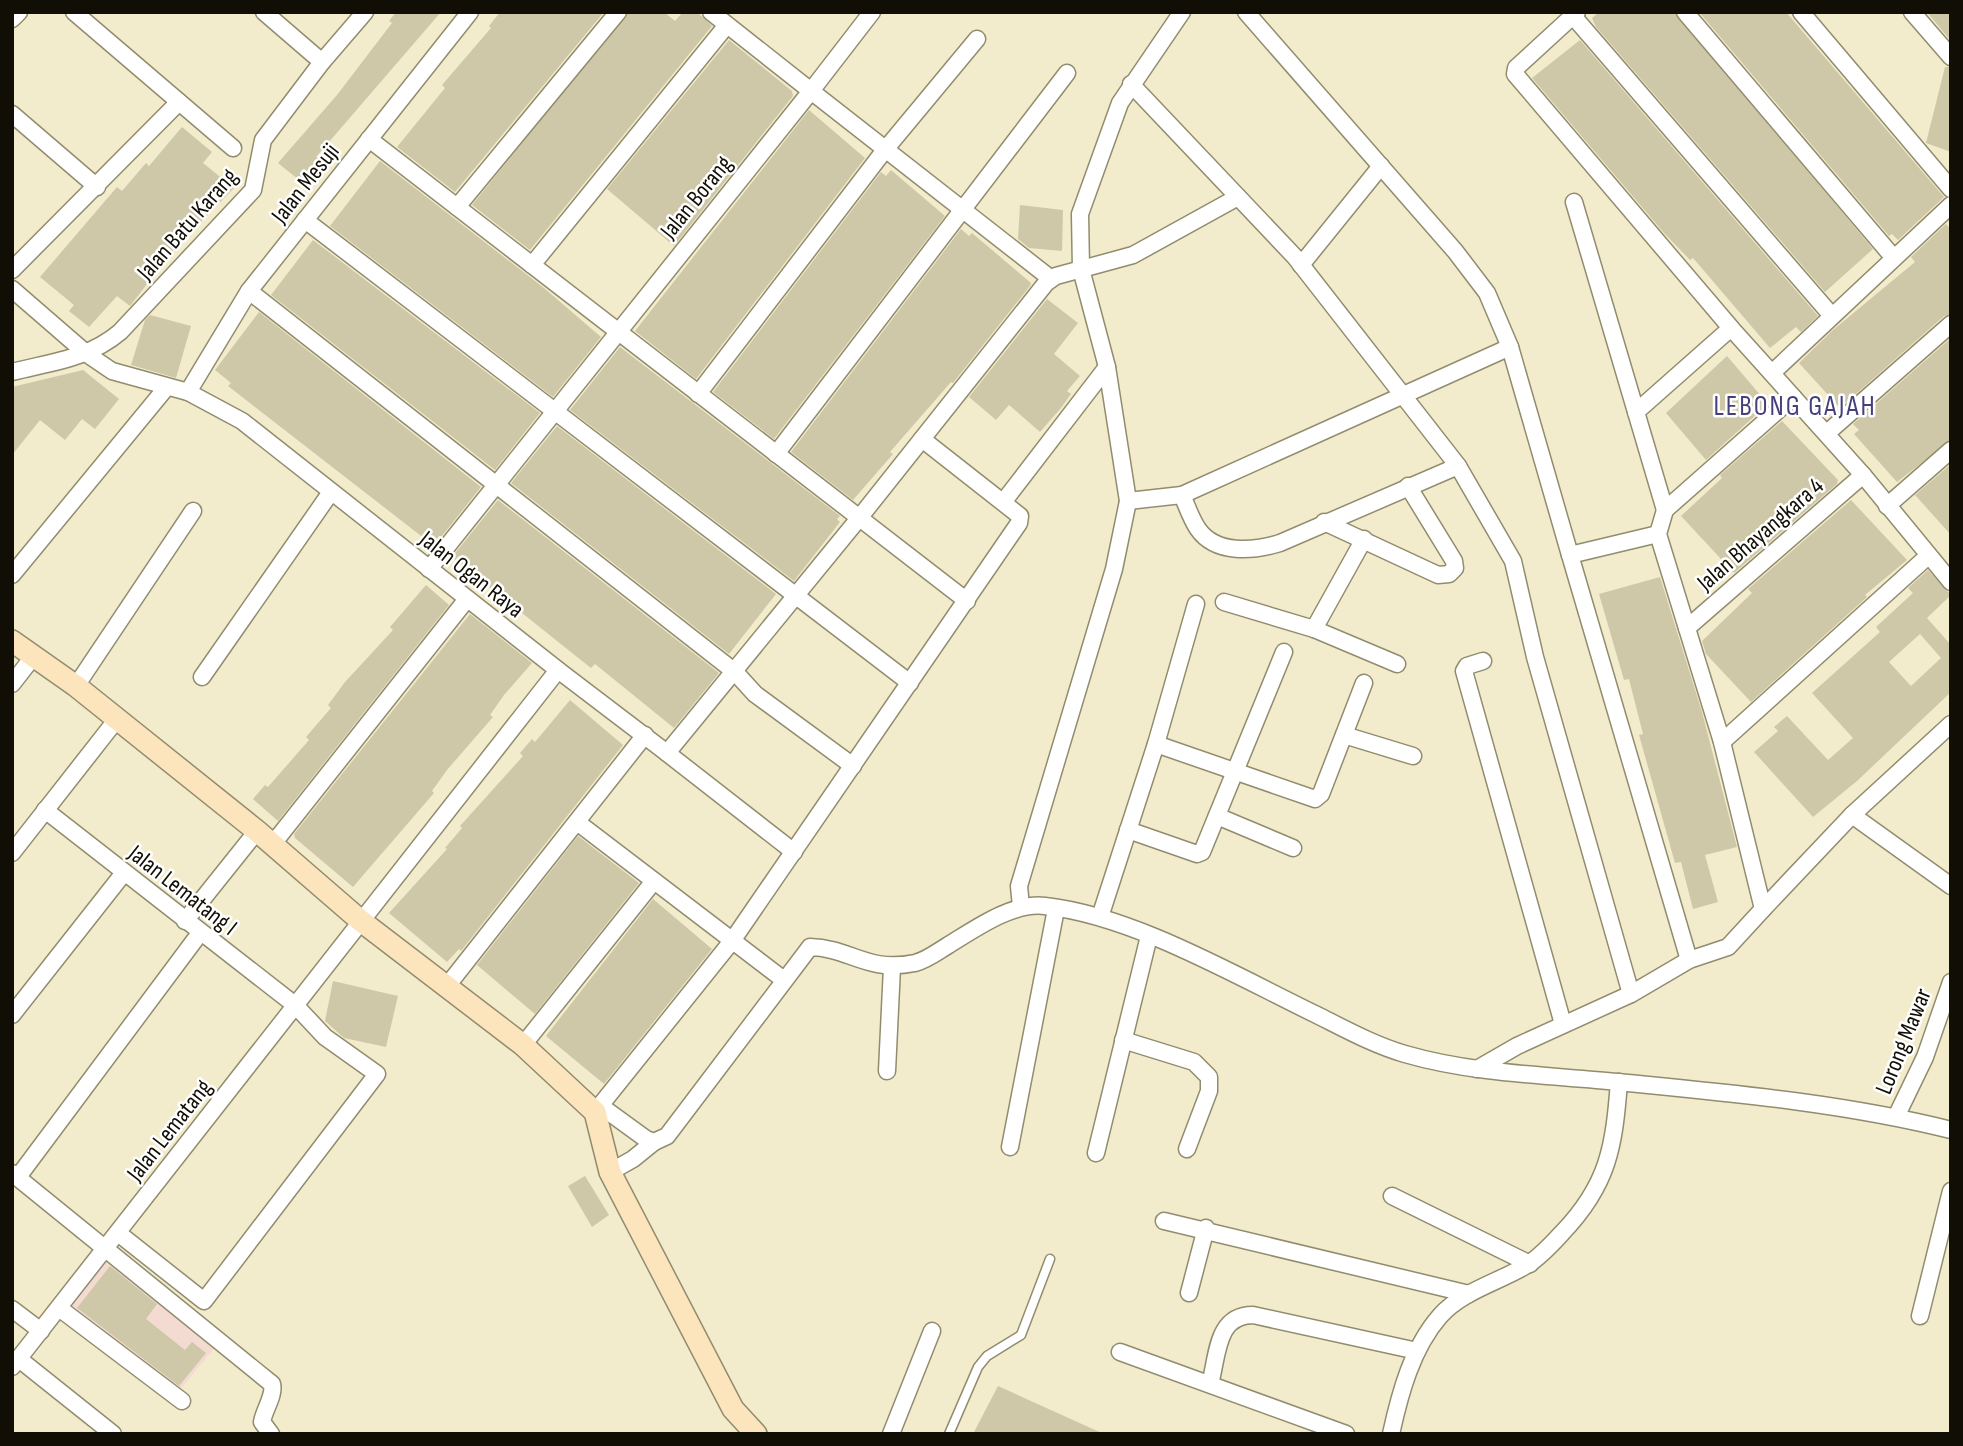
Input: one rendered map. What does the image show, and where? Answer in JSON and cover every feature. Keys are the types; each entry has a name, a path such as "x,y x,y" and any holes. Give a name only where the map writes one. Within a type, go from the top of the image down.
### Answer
{"street":[{"path":"12,19 19,12"},
{"path":"74,12 233,148"},
{"path":"264,12 322,62"},
{"name":"Jalan Batu Karang","path":"12,372 86,354 103,346 120,332 253,190 263,139 322,62 365,12"},
{"name":"Jalan Mesuji","path":"188,392 249,291 470,12"},
{"path":"457,207 618,12"},
{"path":"711,12 884,151 1051,278"},
{"name":"Jalan Borang","path":"429,569 872,12"},
{"path":"1021,907 1019,886 1114,569 1128,501 1107,367 1081,269 1079,229 1084,198 1112,120 1131,84 1182,12"},
{"path":"1246,12 1473,272 1487,293 1510,347 1689,960"},
{"path":"1685,12 1893,257"},
{"path":"1801,12 1951,189"},
{"path":"1912,12 1951,57"},
{"path":"1832,316 1575,14 1516,68 1516,74 1731,328 1863,475 1928,556 1947,571"},
{"path":"532,265 727,25"},
{"path":"698,394 884,151 977,39"},
{"path":"776,454 1067,73"},
{"path":"1131,84 1301,265 1458,466 1511,553 1535,657 1631,994"},
{"path":"12,270 179,102"},
{"path":"12,114 97,187"},
{"path":"369,139 967,601"},
{"path":"1301,265 1381,166"},
{"path":"667,752 735,672 1051,278 1133,255 1238,197"},
{"path":"1574,202 1665,510"},
{"path":"1773,372 1951,205"},
{"path":"305,220 910,684"},
{"name":"Jalan Ogan Raya","path":"12,289 86,354 112,371 188,392 242,421 794,852"},
{"path":"249,291 735,672 755,694 853,766"},
{"path":"1826,433 1951,324"},
{"path":"1636,412 1731,328"},
{"path":"1128,501 1182,495 1510,347"},
{"path":"1004,501 1107,367"},
{"path":"12,575 166,387"},
{"path":"1763,909 1722,742 1658,534 1665,510 1793,397"},
{"path":"756,1434 733,1409 610,1172 598,1110 732,941 1020,520 1018,514 1004,501 922,439"},
{"path":"1888,506 1951,450"},
{"path":"1182,495 1198,528 1209,540 1230,548 1262,549 1458,466"},
{"name":"Jalan Bhayangkara 4","path":"1687,628 1863,475"},
{"path":"1324,523 1438,575 1453,572 1454,561 1408,486"},
{"path":"202,677 331,492"},
{"path":"76,686 193,511"},
{"path":"1570,555 1658,534"},
{"path":"1314,629 1364,540"},
{"path":"1722,742 1928,556"},
{"path":"185,921 264,838 467,599"},
{"path":"1224,602 1314,629 1397,664"},
{"path":"1100,917 1156,744 1196,604"},
{"path":"12,641 76,686 361,920 523,1045 598,1110 654,1142"},
{"path":"1128,830 1197,854 1202,852 1284,652"},
{"path":"12,684 33,657"},
{"path":"1483,662 1467,666 1464,671 1563,1024"},
{"path":"361,920 558,670"},
{"path":"1156,744 1315,799 1321,794 1364,683"},
{"path":"12,853 117,719"},
{"path":"1477,1069 1508,1050 1631,994 1689,960 1732,944 1852,815 1951,724"},
{"path":"447,986 645,735"},
{"path":"1344,735 1413,756"},
{"name":"Jalan Lematang I","path":"45,810 295,1005 325,1037 375,1071 376,1076 204,1301 179,1282"},
{"path":"1852,815 1951,886"},
{"path":"1217,816 1293,848"},
{"path":"577,822 784,980"},
{"path":"12,1015 123,873"},
{"path":"523,1045 654,881"},
{"path":"610,1172 667,1136 810,947 892,967 920,962 1021,907 1056,908 1100,917 1149,936 1382,1046 1434,1061 1477,1069 1619,1082 1896,1116 1951,1130"},
{"path":"1010,1147 1056,908"},
{"name":"Jalan Lematang","path":"15,1363 361,920"},
{"path":"200,933 15,1175 107,1247 272,1384 273,1392 264,1410 262,1422 271,1434"},
{"path":"1096,1153 1149,936"},
{"path":"887,1072 892,967"},
{"name":"Lorong Mawar","path":"1896,1116 1925,1057 1951,982"},
{"path":"1123,1040 1194,1062 1205,1069 1209,1077 1209,1091 1187,1149"},
{"path":"1391,1434 1417,1351 1439,1317 1469,1294 1530,1264 1568,1226 1605,1173 1614,1142 1619,1082"},
{"path":"1920,1316 1951,1191"},
{"path":"1392,1196 1530,1264"},
{"path":"1164,1221 1206,1228 1469,1294"},
{"path":"1189,1293 1206,1228"},
{"path":"118,1233 179,1282 166,1296"},
{"path":"59,1308 182,1401"},
{"path":"12,1309 41,1331"},
{"path":"1210,1384 1224,1329 1229,1320 1241,1315 1253,1315 1417,1351"},
{"path":"891,1434 932,1331"},
{"path":"1120,1352 1346,1434"},
{"path":"15,1363 105,1431"}],"lane":[{"path":"948,1434 978,1367 987,1356 1021,1335 1050,1259"}],"shaded area":[{"path":"108,1252 217,1345 177,1393 64,1307"}],"building":[{"path":"396,12 441,12 316,157 322,161 304,184 278,163 337,95 392,23 389,21"},
{"path":"500,12 604,12 455,192 397,147 445,88 442,85 491,28 489,26"},
{"path":"628,12 664,12 675,21 683,12 697,12 712,26 530,250 472,205"},
{"path":"1599,12 1675,12 1873,249 1825,292 1596,27 1592,18"},
{"path":"1699,12 1786,12 1944,197 1898,240 1892,234 1889,236"},
{"path":"1927,12 1951,12 1951,41 1940,28"},
{"path":"729,40 792,91 793,96 674,246 607,189"},
{"path":"1580,40 1818,316 1801,332 1796,327 1770,348 1693,258 1690,260 1664,233 1532,78"},
{"path":"1945,67 1951,67 1951,152 1926,143"},
{"path":"809,110 865,158 696,379 635,331"},
{"path":"182,127 212,152 203,163 234,188 175,248 130,306 117,296 89,327 69,311 74,305 40,277 117,187 122,191 146,163 149,166"},
{"path":"380,161 544,288 601,337 553,397 330,226"},
{"path":"891,170 945,216 774,439 713,392 881,172 886,176"},
{"path":"1020,205 1063,210 1062,251 1029,248 1018,239"},
{"path":"1946,224 1951,230 1951,314 1944,316 1840,408 1799,363 1833,330 1915,262 1911,257"},
{"path":"961,229 969,236 972,233 1031,283 1030,286 953,383 951,382 890,452 893,454 853,500 791,452"},
{"path":"313,240 540,413 495,470 271,295"},
{"path":"1047,299 1078,323 1054,354 1080,376 1067,391 1071,394 1061,408 1040,432 1009,405 996,420 969,397"},
{"path":"259,312 481,487 434,546 228,386 231,383 215,370"},
{"path":"150,315 191,326 176,378 131,365 145,320"},
{"path":"1951,338 1951,440 1897,482 1854,434 1859,430 1853,424"},
{"path":"620,347 840,516 837,519 840,522 794,581 570,410"},
{"path":"1727,356 1768,404 1706,460 1666,413"},
{"path":"83,370 119,399 95,429 82,419 65,440 40,420 12,455 12,387"},
{"path":"1782,421 1838,480 1837,484 1734,573 1681,516 1722,478 1720,475"},
{"path":"557,426 776,594 729,654 511,483"},
{"path":"1951,464 1951,535 1915,495"},
{"path":"498,500 719,673 674,728 595,664 591,668 452,557"},
{"path":"1851,500 1907,560 1865,595 1867,597 1751,702 1706,654 1702,641 1752,593 1748,589"},
{"path":"1928,570 1951,595 1927,618 1951,645 1951,692 1857,781 1813,817 1754,752 1778,731 1774,727 1787,716 1828,760 1853,738 1812,693 1880,632 1876,627 1913,593 1908,588","holes":["1920,634 1941,658 1911,686 1889,662"]},
{"path":"1660,577 1702,712 1737,847 1705,855 1718,902 1693,909 1681,862 1675,863 1639,735 1643,734 1629,679 1624,680 1599,594"},
{"path":"426,585 449,605 278,821 253,799 265,785 268,787 309,740 306,737 331,708 328,705 345,682 393,630 390,627"},
{"path":"470,614 532,663 504,695 490,715 493,717 447,770 432,791 434,793 353,887 295,838 294,834"},
{"path":"570,700 623,745 461,951 459,949 447,962 389,913 447,849 445,848 462,828 460,826 523,756 520,753 532,739 535,742"},
{"path":"578,836 639,883 535,1014 477,965"},
{"path":"653,899 712,949 604,1084 546,1036"},
{"path":"333,981 398,996 386,1047 344,1038 325,1021"},
{"path":"585,1176 609,1215 592,1227 568,1186"},
{"path":"110,1266 157,1304 146,1319 185,1350 192,1342 206,1353 179,1386 77,1308"},
{"path":"998,1386 1104,1434 973,1434"}],"district":[{"name":"LEBONG GAJAH","path":"1795,405"}]}
